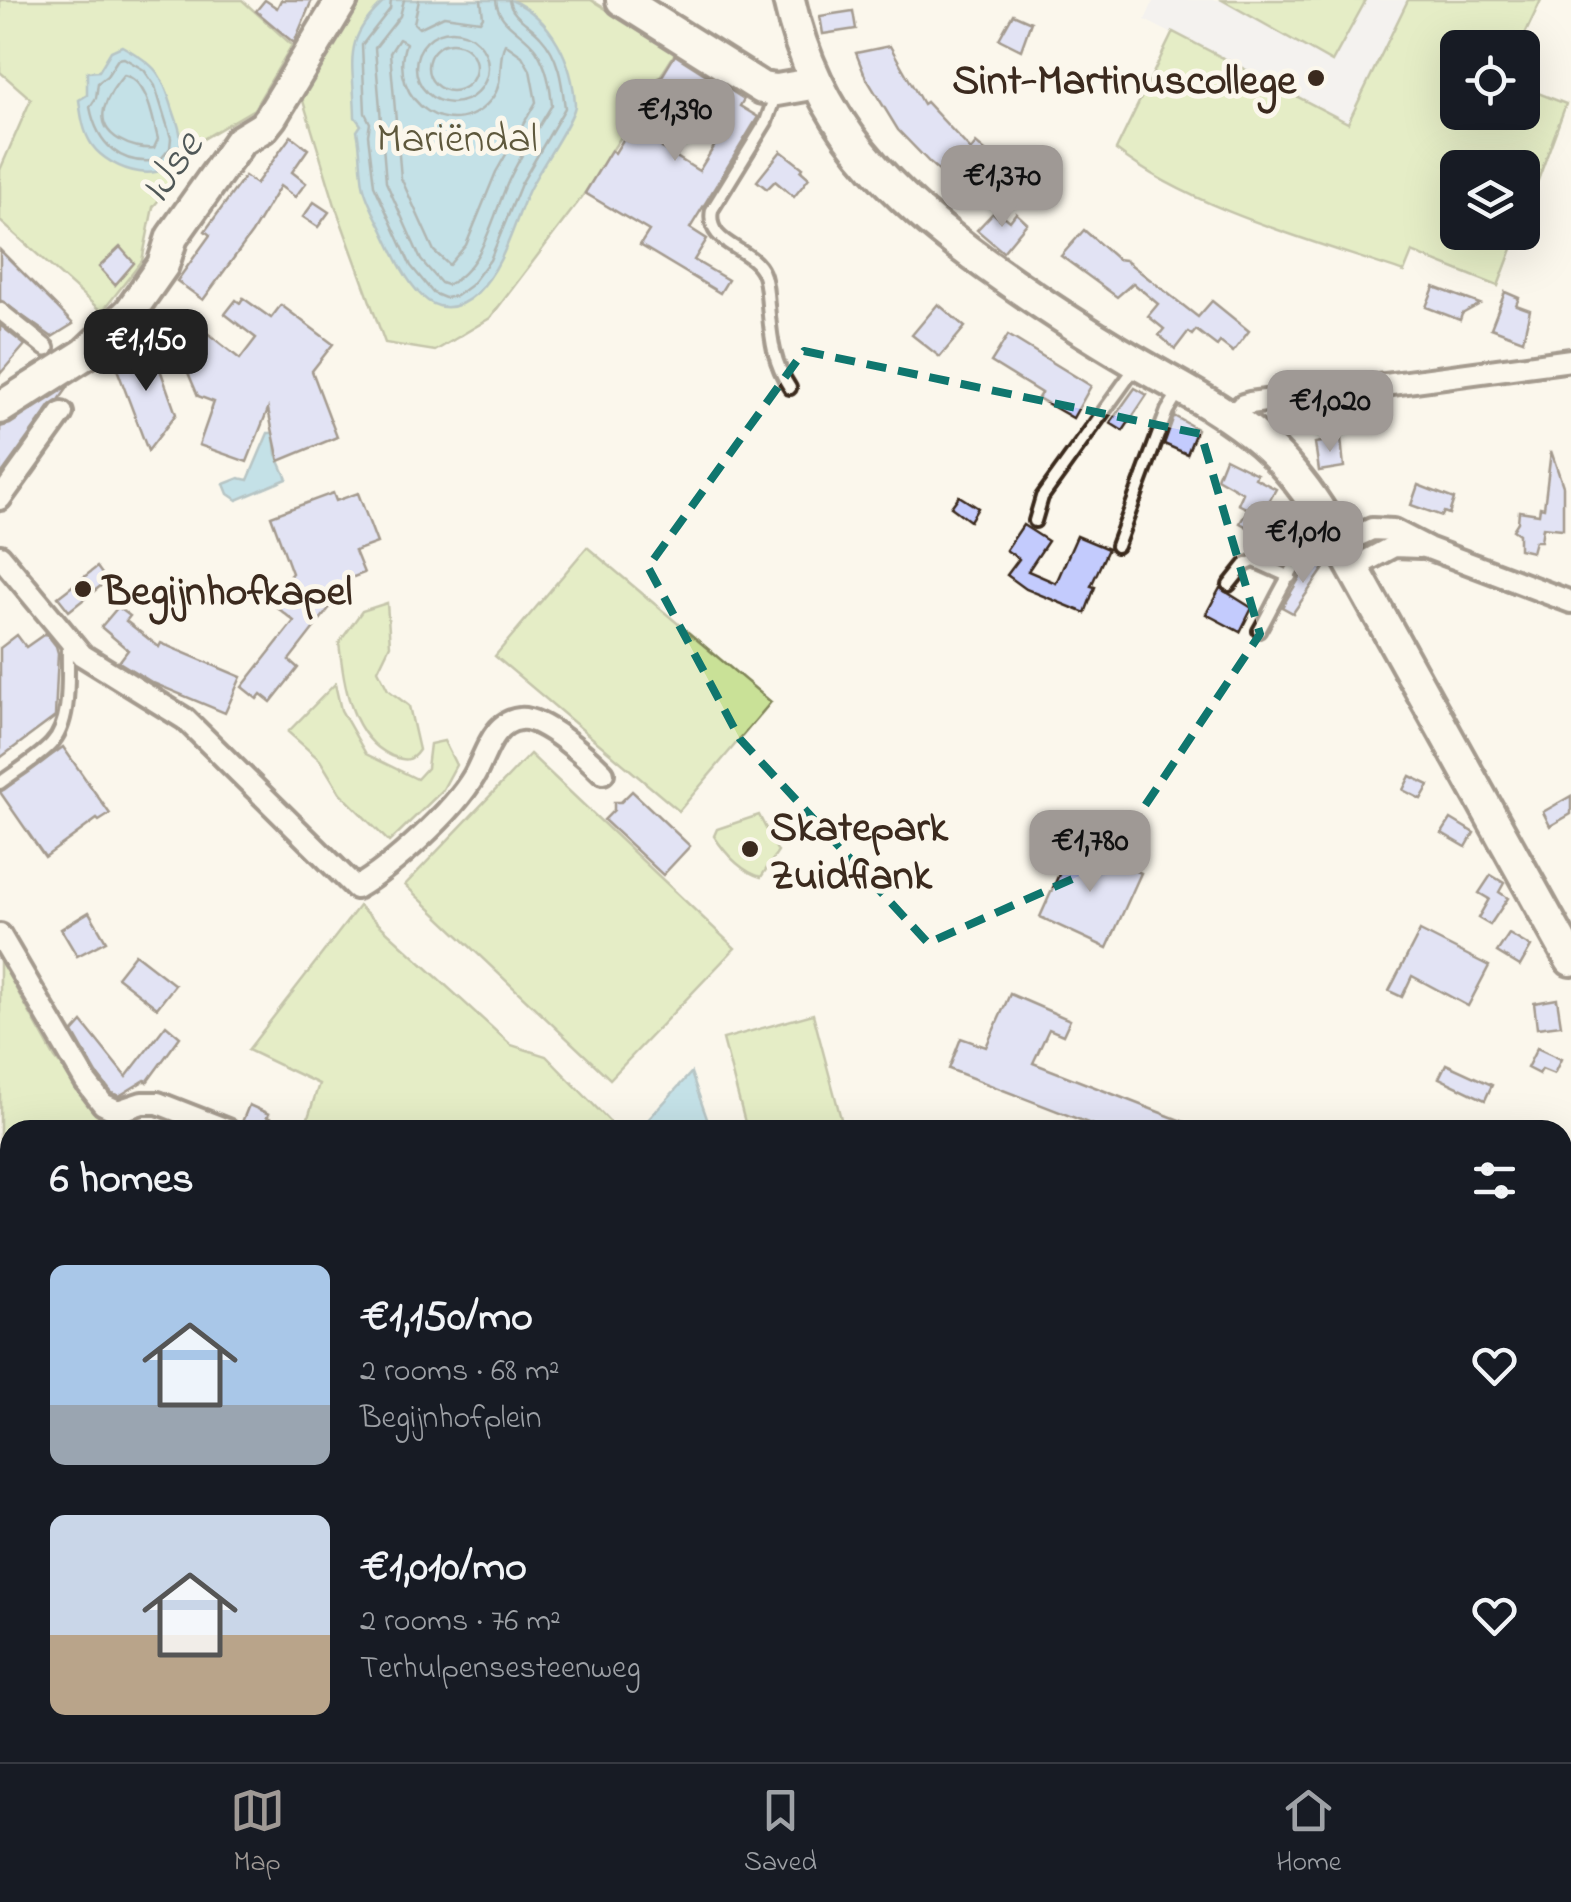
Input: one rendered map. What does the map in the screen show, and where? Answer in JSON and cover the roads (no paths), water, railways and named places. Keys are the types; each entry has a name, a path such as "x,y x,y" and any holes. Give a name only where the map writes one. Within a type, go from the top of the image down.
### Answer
{"main road":[{"path":"0,408 89,360 144,294 163,265 172,237 240,142 263,128 272,117 342,0"},
{"path":"622,0 749,82 777,90 817,83"},
{"path":"789,0 804,54 841,127 873,170 920,216 1050,310 1230,419 1283,462 1310,495 1571,960"},
{"path":"734,69 762,72 804,54"}],"street":[{"path":"0,311 46,348"},
{"path":"1230,419 1250,403 1571,360"},
{"path":"0,499 62,414"},
{"path":"1341,547 1364,532 1382,528 1406,534 1428,548 1571,602"},
{"path":"0,556 68,640 93,664 185,720 356,888 401,857 467,786 504,724 526,718 534,720 603,773"},
{"path":"0,936 103,1104 118,1112 142,1103 158,1104 200,1120"}],"lane":[{"path":"777,90 766,122 712,210 710,220 715,233 752,260 765,276 773,356 790,388"},
{"path":"1035,521 1042,498 1138,364"},
{"path":"1118,546 1167,411 1181,389"},
{"path":"1259,631 1314,539 1341,547"},
{"path":"1230,585 1245,565 1254,561 1290,577"},
{"path":"0,784 53,742 58,733 65,714 68,640"}],"water":[{"path":"386,0 511,0 549,30 570,73 575,105 569,122 528,192 494,271 477,293 460,305 445,307 431,303 419,293 399,264 364,190 357,131 361,125 355,117 353,53 362,28"},
{"path":"122,46 156,71 169,97 181,143 174,161 165,169 139,172 112,162 92,145 84,129 79,100 87,95 87,72 99,71 111,51"},
{"path":"268,433 274,433 276,454 287,479 237,500 228,494 224,484 239,478 248,480"},
{"path":"691,1073 707,1120 648,1120"}],"waterway":[{"name":"IJse","path":"19,376 47,360"}],"place":[{"name":"Sint-Martinuscollege","path":"1316,78"},
{"name":"Begijnhofkapel","path":"83,589"},
{"name":"Skatepark Zuidflank","path":"750,849"}],"park label":[{"name":"Mariëndal","path":"457,136"}]}
